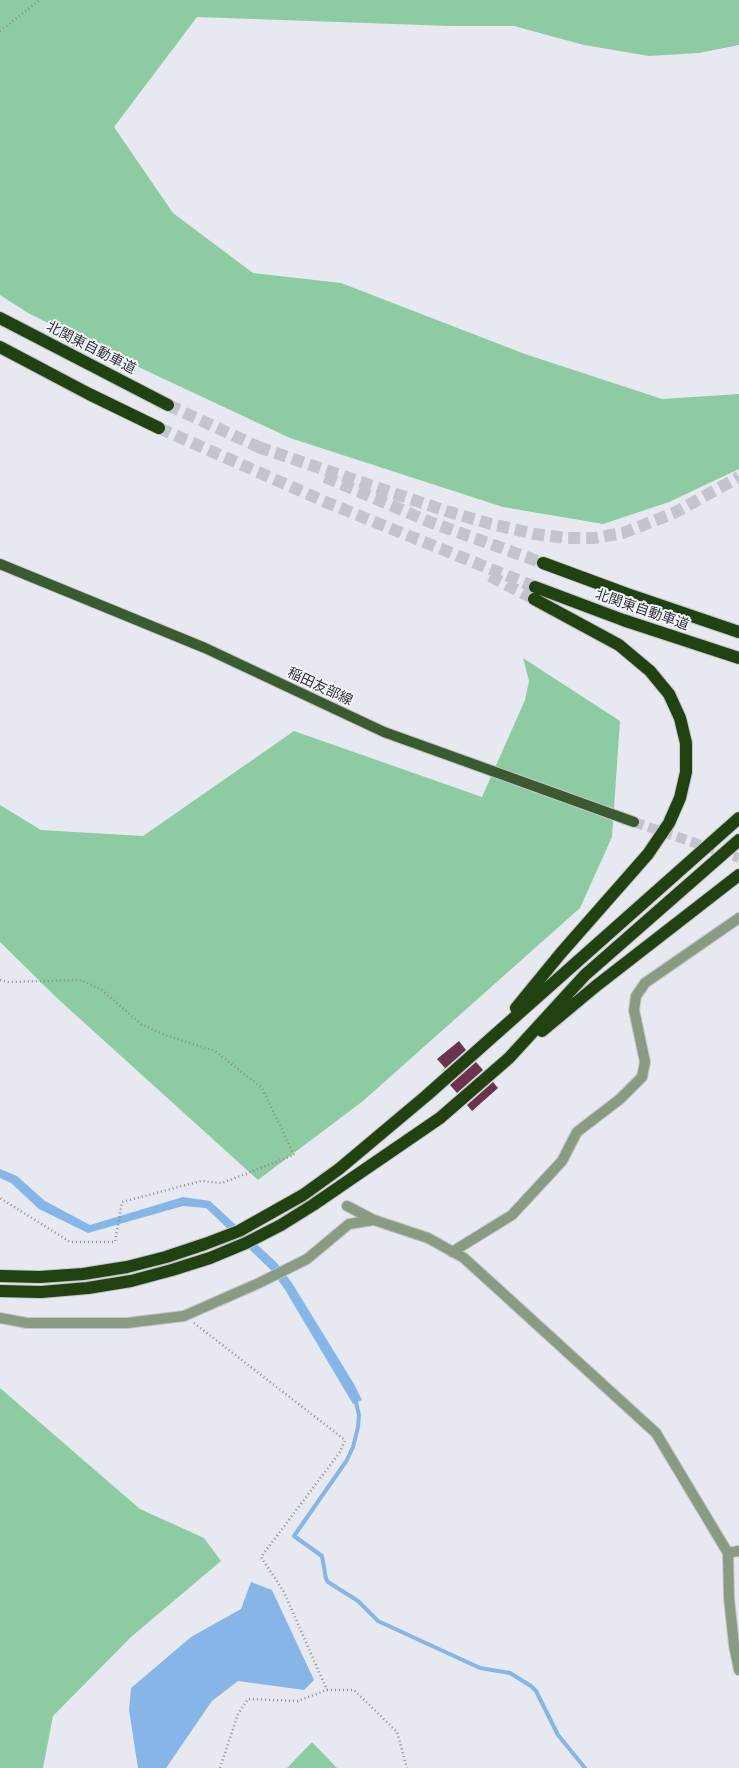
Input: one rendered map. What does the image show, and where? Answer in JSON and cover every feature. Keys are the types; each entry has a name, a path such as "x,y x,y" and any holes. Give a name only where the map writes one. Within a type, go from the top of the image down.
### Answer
{"highway":[{"name":"北関東自動車道","path":"0,318 168,405"},
{"path":"0,347 89,394 159,428"},
{"name":"北関東自動車道","path":"543,563 627,594 739,632"},
{"name":"北関東自動車道","path":"490,1039 561,953 648,854 669,823 680,798 686,772 686,743 680,718 669,694 650,671 618,645 535,593 739,658"},
{"path":"0,1276 40,1277 83,1274 127,1267 166,1257 239,1231 303,1195 339,1169 490,1039 739,818"},
{"path":"509,1058 585,975 739,840"},
{"path":"0,1291 41,1292 88,1288 131,1281 195,1263 246,1242 280,1225 313,1205 440,1118 509,1058 596,986 739,875"}],"main road":[{"name":"稲田友部線","path":"0,564 205,648 384,732 634,822"}],"street":[{"path":"452,1252 512,1215 562,1161 577,1132 620,1099 642,1077 645,1062 634,1010 636,996 645,982 739,918"},
{"path":"347,1206 374,1220 428,1238 464,1258 656,1433 728,1553 730,1606 734,1645 739,1670"},
{"path":"0,1318 27,1323 127,1323 184,1316 259,1283 307,1259 350,1224 374,1220"},
{"path":"728,1553 739,1551"}],"path":[{"path":"0,31 40,0"},
{"path":"0,980 8,982 81,980 102,990 141,1024 165,1035 215,1051 262,1088 294,1155 222,1183 201,1181 122,1202 114,1242 70,1242 0,1198"},
{"path":"184,1316 345,1440 340,1452 261,1557 284,1592 327,1690"},
{"path":"220,1768 238,1714 248,1699 298,1701 327,1690 354,1690 397,1732 407,1768"}],"green space":[{"path":"0,0 739,0 739,45 699,53 649,56 584,45 514,26 450,26 197,17 114,127 173,213 253,273 341,283 525,354 662,399 739,394 739,469 669,502 603,524 503,507 290,438 100,349 28,313 0,295"},
{"path":"523,658 620,721 612,837 580,908 363,1101 258,1180 58,999 0,942 0,805 41,830 143,836 294,731 482,797 525,700 529,681"},
{"path":"0,1388 140,1509 204,1538 221,1561 131,1637 53,1716 43,1768 0,1768"},
{"path":"312,1742 337,1768 287,1768"}],"water":[{"path":"0,1169 17,1176 45,1201 90,1225 183,1197 210,1201 277,1263 292,1283 354,1384 362,1400 353,1404 284,1288 270,1269 206,1208 183,1206 88,1233 39,1209 11,1183 0,1178"},
{"path":"251,1582 272,1590 314,1680 304,1690 238,1681 212,1701 166,1768 138,1768 129,1710 131,1688 191,1637 241,1609"}],"building":[{"path":"459,1041 466,1050 440,1073 445,1068 437,1059"},
{"path":"476,1062 483,1070 457,1093 450,1085"},
{"path":"493,1082 498,1088 472,1111 467,1105"}],"waterway":[{"path":"355,1398 359,1415 358,1427 353,1447 347,1460 294,1536 322,1556 326,1579 328,1582 358,1601 378,1621 480,1668 510,1673 531,1686 536,1691 558,1735 585,1768"}],"tunnel":[{"path":"168,405 265,450"},
{"path":"159,428 328,503 535,587"},
{"path":"258,447 446,511 491,524 535,534 566,538 594,538 623,533 674,513 739,477"},
{"path":"325,477 430,522 543,563"},
{"path":"490,576 534,599"},
{"path":"634,822 739,858"}]}
